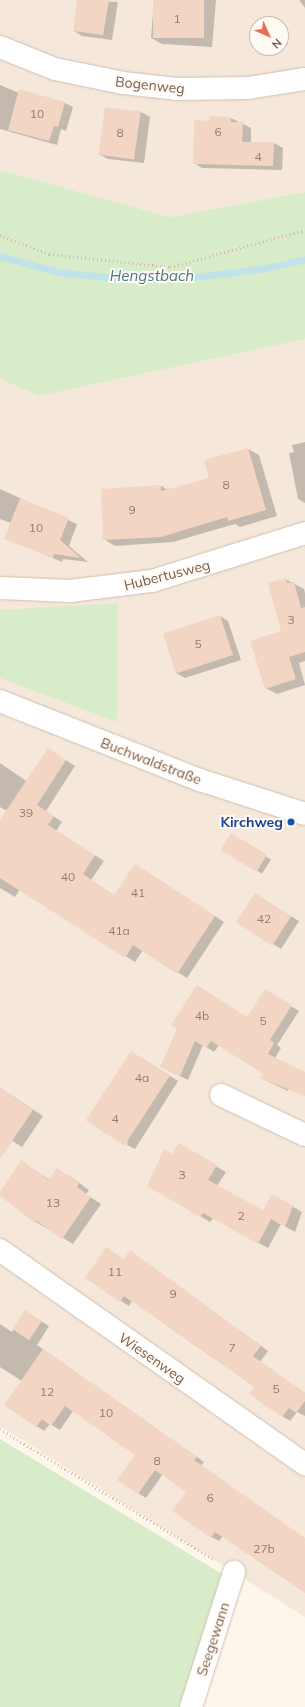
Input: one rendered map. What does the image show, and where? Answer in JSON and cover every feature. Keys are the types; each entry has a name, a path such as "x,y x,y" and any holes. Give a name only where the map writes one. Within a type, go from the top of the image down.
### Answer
{"street":[{"name":"Bogenweg","path":"0,47 55,69 122,82 177,89 248,88 305,79"},
{"name":"Hubertusweg","path":"0,588 70,592 144,583 305,534"},
{"name":"Buchwaldstraße","path":"0,701 200,780 305,814"},
{"path":"221,1095 305,1135"},
{"name":"Wiesenweg","path":"0,1250 305,1464"},
{"name":"Seegewann","path":"191,1707 234,1572"}],"path":[{"path":"0,235 49,254 170,267 305,230"},
{"path":"0,1429 234,1572"}],"shaded area":[{"path":"0,0 305,0 305,192 170,217 0,170"},
{"path":"305,339 305,1617 0,1426 0,379 39,396"}],"green space":[{"path":"0,170 170,217 305,192 305,339 39,396 0,379"},
{"path":"118,603 117,722 0,678 0,610"},
{"path":"0,1439 227,1577 186,1707 0,1707"}],"building":[{"path":"77,0 109,0 103,35 73,31"},
{"path":"153,0 204,0 204,38 153,38"},
{"path":"19,89 65,102 58,127 54,126 49,141 8,130"},
{"path":"105,107 141,112 134,160 98,155"},
{"path":"209,116 231,117 231,122 243,122 242,142 274,142 273,166 193,164 194,120 209,121"},
{"path":"248,448 266,510 228,521 227,517 161,537 103,540 101,489 161,485 161,491 209,478 204,460"},
{"path":"20,498 69,518 60,540 81,558 54,554 53,558 4,539"},
{"path":"286,578 287,583 294,582 301,608 305,607 305,652 289,657 296,679 265,689 250,641 281,631 268,583"},
{"path":"220,615 233,655 176,673 163,634"},
{"path":"48,748 66,760 37,805 54,816 48,825 95,855 83,874 114,895 135,864 215,916 177,974 133,945 125,958 0,878 0,820"},
{"path":"231,833 267,855 257,872 221,850"},
{"path":"255,893 291,916 272,946 236,922"},
{"path":"197,985 247,1017 265,989 292,1005 270,1040 274,1043 268,1054 305,1072 305,1096 260,1078 262,1073 211,1041 206,1048 195,1041 180,1076 160,1067 177,1029 171,1025"},
{"path":"131,1051 170,1076 124,1146 86,1121"},
{"path":"0,1088 33,1110 0,1159"},
{"path":"179,1143 217,1165 208,1180 263,1210 272,1194 293,1206 285,1227 271,1219 258,1244 203,1213 200,1217 147,1186 164,1149 172,1154"},
{"path":"21,1160 49,1180 57,1168 79,1183 77,1187 91,1197 62,1239 37,1221 35,1223 0,1196 0,1192"},
{"path":"106,1247 124,1259 130,1250 261,1346 253,1356 305,1393 305,1401 296,1413 289,1408 282,1417 249,1394 254,1387 204,1351 124,1296 120,1302 85,1278"},
{"path":"25,1310 42,1321 29,1340 12,1329"},
{"path":"43,1349 197,1457 194,1460 305,1538 305,1593 215,1532 211,1538 172,1511 186,1492 155,1470 138,1494 117,1480 135,1455 65,1406 51,1426 42,1419 36,1427 4,1405"}],"waterway":[{"name":"Hengstbach","path":"0,256 57,272 127,279 187,278 267,268 305,259"}],"place":[{"name":"Kirchweg","path":"291,822"}]}
